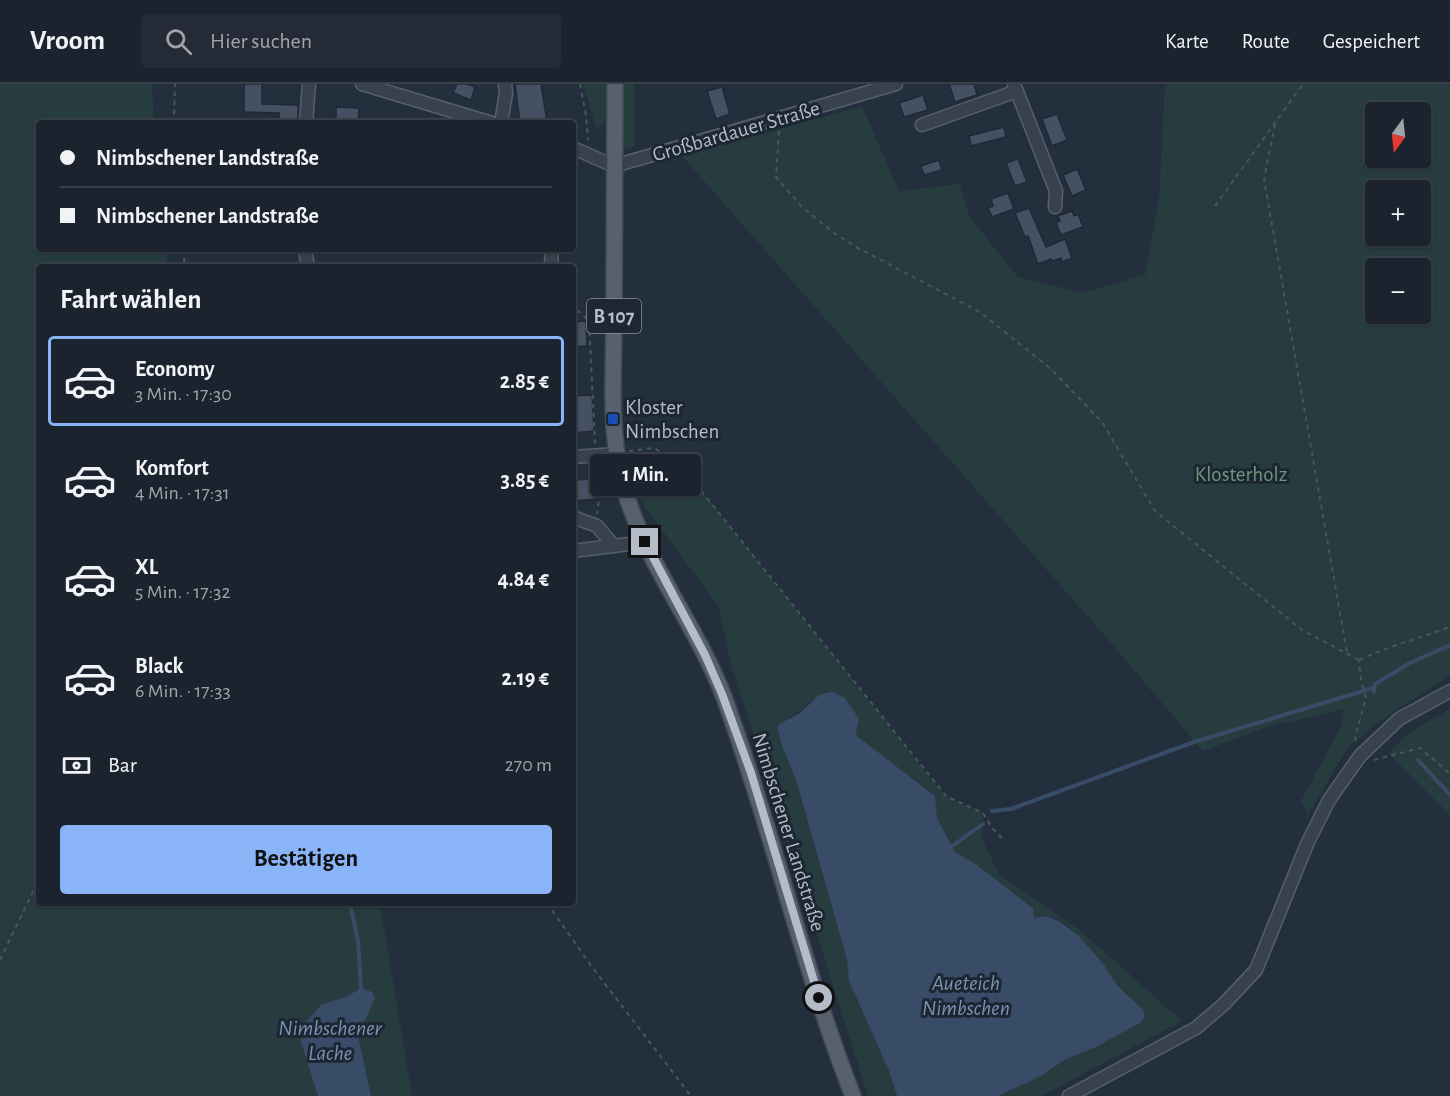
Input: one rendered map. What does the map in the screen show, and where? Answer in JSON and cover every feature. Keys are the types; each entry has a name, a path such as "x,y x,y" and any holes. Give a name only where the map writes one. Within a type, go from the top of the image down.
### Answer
{"main road":[{"name":"Nimbschener Landstraße","path":"615,84 614,419 621,477 645,542 705,655 722,694 751,773 819,998 853,1096"}],"street":[{"path":"306,120 309,84"},
{"path":"362,84 482,120"},
{"path":"502,120 506,93 505,84"},
{"name":"Großbardauer Straße","path":"615,166 896,84"},
{"path":"922,125 1016,87 1056,191 1055,207"},
{"path":"576,149 615,166"},
{"path":"551,264 552,252"},
{"path":"576,457 617,454"},
{"path":"576,518 597,526 614,546"},
{"path":"576,551 645,542"},
{"path":"1070,1096 1197,1028 1223,1005 1256,970 1307,844 1329,800 1360,756 1399,719 1450,691"}],"path":[{"path":"174,120 175,84"},
{"path":"580,84 586,115 588,153"},
{"path":"1215,206 1303,84"},
{"path":"780,119 776,177 801,206 855,247 980,312 1051,369 1102,422 1155,511 1302,630 1359,660"},
{"path":"1275,124 1264,179 1347,653"},
{"path":"577,310 589,321 599,499 597,526"},
{"path":"617,454 654,448 679,463 946,796 983,813 1002,839"},
{"path":"1359,660 1384,648 1450,627"},
{"path":"1359,660 1360,681 1366,698 1355,736 1360,756 1372,761 1420,748 1450,774"},
{"path":"0,960 36,885"},
{"path":"549,906 592,967 691,1096"}],"green space":[{"path":"0,84 152,84 154,120 36,120 36,252 166,252 168,264 36,264 36,906 380,906 412,1096 0,1096"},
{"path":"583,84 610,84 606,115 597,130"},
{"path":"622,84 634,84 634,147 624,148 621,121"},
{"name":"Klosterholz","path":"1165,84 1450,84 1450,676 1383,719 1348,747 1308,815 1301,801 1341,726 1344,709 1264,728 1203,751 1098,628 682,156 862,106 899,191 960,184 969,216 1018,277 1083,293 1145,275 1159,199"},
{"path":"650,456 679,463 945,796 983,813 982,839 999,874 1082,932 1182,1021 1042,1096 998,1096 1041,1076 1066,1059 1096,1047 1130,996 1116,984 1085,943 1065,924 1055,918 1045,916 1036,918 1033,915 1034,909 977,865 955,852 937,818 935,796 857,736 859,719 812,699 777,726 781,743 797,783 847,960 849,981 889,1071 897,1096 868,1096 729,657 719,607 639,499"},
{"path":"1450,709 1450,815 1388,753 1413,730"}],"water":[{"name":"Aueteich Nimbschen","path":"832,692 845,698 859,719 857,736 935,796 937,818 955,852 977,865 1034,909 1033,915 1036,918 1046,916 1059,921 1079,936 1104,965 1116,984 1143,1010 1145,1016 1141,1022 1096,1047 1066,1059 1041,1076 998,1096 897,1096 889,1071 849,981 847,960 797,783 781,743 777,726 800,712 818,696"},
{"name":"Nimbschener Lache","path":"361,988 372,992 375,998 358,1036 371,1096 318,1096 301,1042 303,1026 321,1005 348,996"}],"building":[{"path":"244,84 262,84 262,104 298,105 298,120 279,120 279,113 244,112"},
{"path":"457,84 475,87 471,100 453,93"},
{"path":"515,84 541,84 547,120 520,120"},
{"path":"949,84 974,84 977,95 955,102"},
{"path":"722,87 730,114 716,119 707,91"},
{"path":"923,95 928,110 904,117 899,103"},
{"path":"336,107 359,108 358,120 336,120"},
{"path":"1057,114 1067,140 1052,146 1042,119"},
{"path":"1004,127 1006,137 971,146 969,136"},
{"path":"1018,159 1027,182 1015,186 1006,163"},
{"path":"939,160 942,170 924,175 921,166"},
{"path":"1077,169 1086,190 1072,196 1063,175"},
{"path":"1008,193 1014,209 992,217 988,208 993,206 991,199"},
{"path":"1029,208 1046,247 1065,239 1072,258 1062,262 1061,258 1052,261 1051,259 1038,264 1028,236 1025,237 1015,213"},
{"path":"1072,211 1074,216 1078,214 1083,227 1061,235 1056,223 1060,221 1058,216"},
{"path":"586,321 587,346 576,347 576,322"},
{"path":"592,395 594,431 576,433 576,396"},
{"path":"595,479 596,499 576,501 576,480"}],"waterway":[{"path":"1374,692 1375,684 1410,663 1450,645"},
{"path":"992,811 1011,809 1194,742 1373,688"},
{"path":"1418,760 1450,795"},
{"path":"951,847 983,824"},
{"path":"351,906 358,941 361,988"}],"place":[{"name":"Kloster Nimbschen","path":"613,419"}],"route":[{"path":"645,542 705,655 722,694 751,773 819,998"}]}
